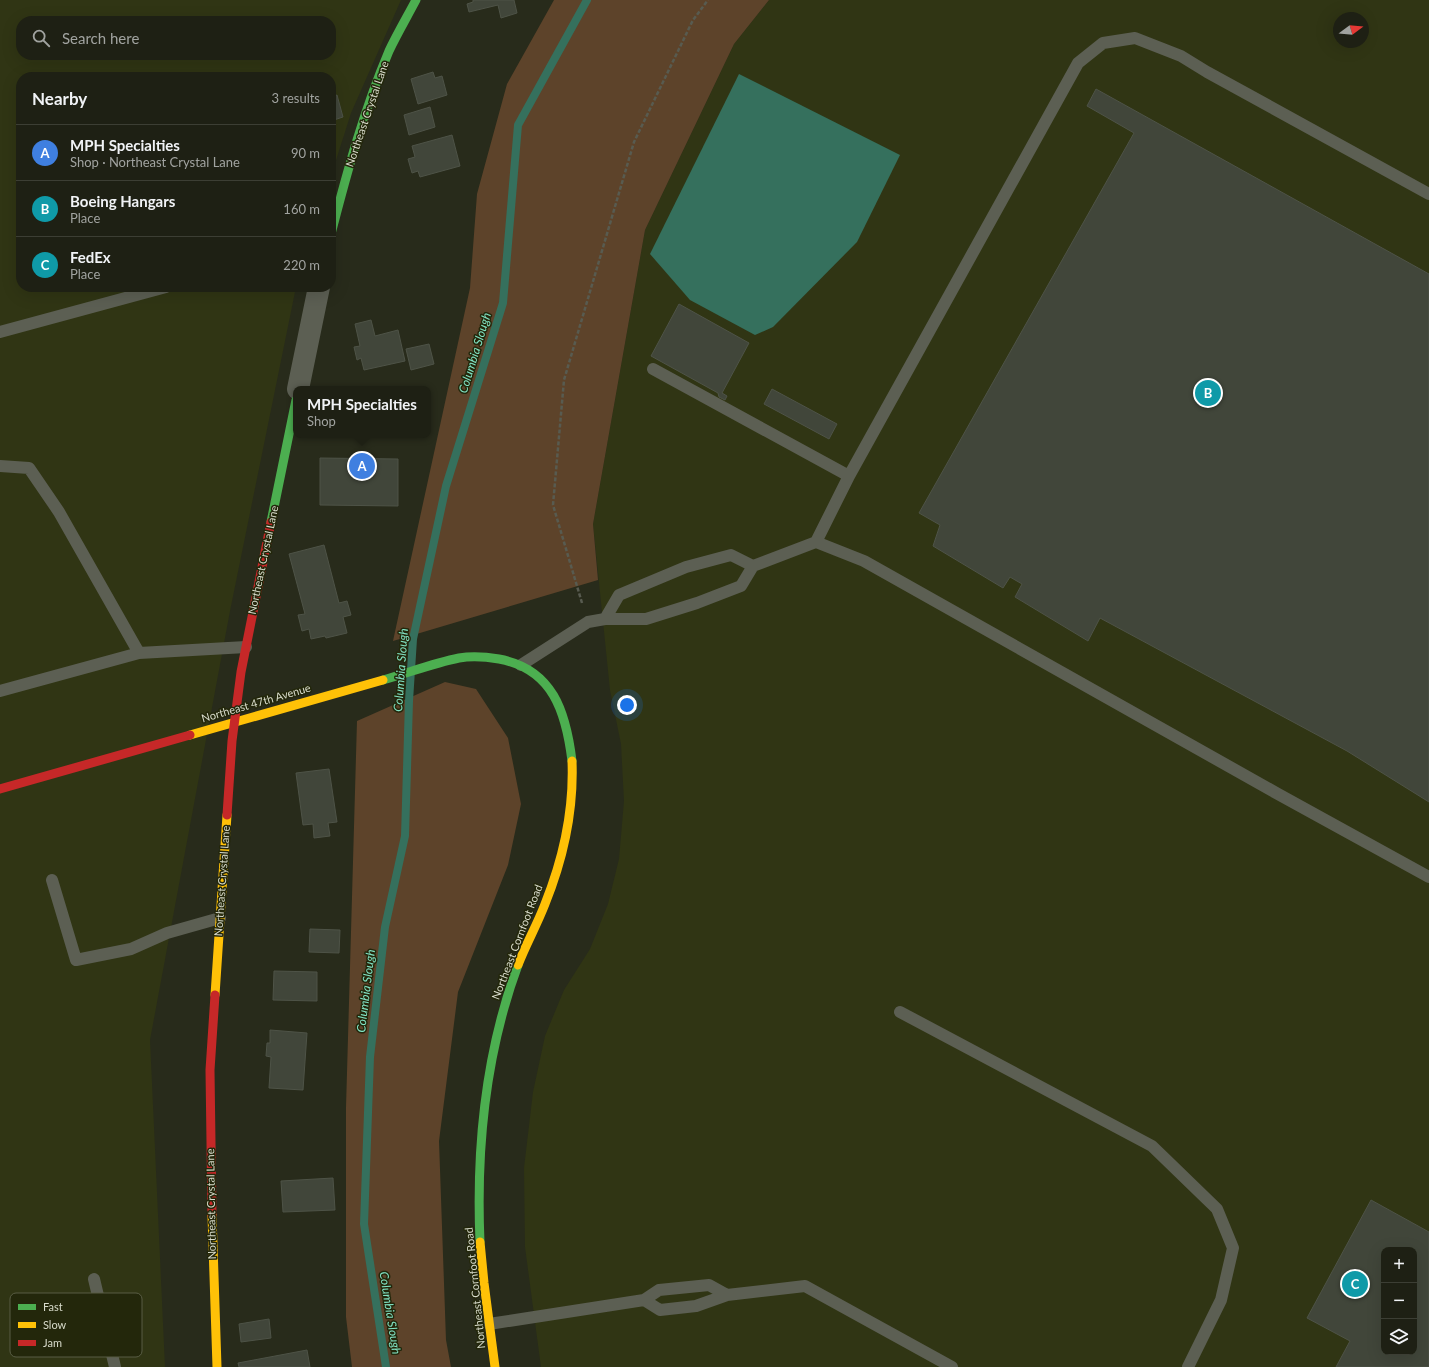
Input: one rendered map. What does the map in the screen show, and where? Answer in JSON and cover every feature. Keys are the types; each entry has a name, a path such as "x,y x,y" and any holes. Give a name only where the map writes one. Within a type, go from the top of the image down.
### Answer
{"street":[{"name":"Northeast Crystal Lane","path":"336,215 368,105 387,56 416,0"},
{"path":"299,386 318,292"},
{"name":"Northeast Crystal Lane","path":"217,1367 210,1122 212,1031 235,721 246,647 293,433"},
{"name":"Northeast 47th Avenue","path":"0,789 437,663 478,656 500,658 521,665"},
{"name":"Northeast Cornfoot Road","path":"495,1367 481,1256 480,1180 482,1138 490,1063 510,990 556,874 565,844 573,797 574,772 571,748 559,705 550,686 539,676 521,665"}],"lane":[{"path":"521,665 588,622 605,619 646,618 697,603 741,586 753,566 816,542 850,476 1078,62 1103,43 1135,38 1181,56 1207,72 1429,194"},
{"path":"0,332 148,292"},
{"path":"653,369 850,476"},
{"path":"0,466 29,468 59,512 139,653"},
{"path":"816,542 864,561 1264,787 1429,877"},
{"path":"605,619 619,595 686,568 731,555 753,566"},
{"path":"0,691 139,653 246,647"},
{"path":"52,880 76,960 131,949 167,933 220,918"},
{"path":"900,1012 1152,1146 1217,1209 1233,1248 1221,1300 1188,1367"},
{"path":"94,1280 97,1293"},
{"path":"489,1324 644,1300 659,1290 709,1285 727,1295"},
{"path":"644,1300 660,1310 696,1306 727,1295 805,1286 952,1367"},
{"path":"113,1357 115,1367"}],"path":[{"path":"588,622 553,505 564,380 634,142 693,20 708,0"}],"shaded area":[{"path":"0,0 401,0 351,113 336,160 336,72 16,72 16,292 295,292 230,611 150,1040 165,1367 0,1367"},
{"path":"554,0 769,0 734,44 645,230 593,524 598,580 393,641 470,288 477,194 507,84"},
{"path":"769,0 1429,0 1429,1367 541,1367 525,1247 524,1168 533,1092 545,1036 564,990 590,949 608,904 619,859 624,801 621,744 610,690 593,524 645,230 734,44"},
{"path":"739,74 900,155 857,242 773,327 755,335 690,300 650,254"},
{"path":"445,682 476,689 508,738 521,804 508,865 458,992 439,1141 446,1340 451,1367 352,1367 346,1317 346,1108 357,721"}],"building":[{"path":"473,0 514,0 517,13 501,18 498,5 469,12 467,4 473,2"},
{"path":"433,72 435,78 442,76 447,95 418,104 411,79"},
{"path":"1096,89 1429,274 1429,802 1347,751 1100,618 1088,641 1015,597 1022,584 1010,577 1003,588 933,546 940,525 919,513 1134,133 1087,106"},
{"path":"336,95 343,117 336,119"},
{"path":"430,107 435,127 409,135 404,115"},
{"path":"452,135 460,166 420,177 418,171 412,173 408,159 415,157 412,146"},
{"path":"679,304 749,343 722,393 727,396 725,400 719,397 718,393 651,356"},
{"path":"371,320 375,336 398,330 405,361 364,370 361,358 357,360 354,347 360,346 355,324"},
{"path":"429,344 434,364 411,370 406,349"},
{"path":"772,389 837,424 829,439 764,404"},
{"path":"320,458 398,459 398,506 320,505"},
{"path":"324,545 339,603 347,601 351,615 343,617 347,633 326,638 325,636 311,639 309,629 302,631 298,615 305,614 289,554"},
{"path":"329,769 337,822 328,823 330,836 314,838 313,824 303,825 296,773"},
{"path":"310,929 340,930 339,953 309,952"},
{"path":"274,971 317,972 317,1001 273,1000"},
{"path":"270,1030 307,1033 303,1090 269,1088 271,1057 266,1056 267,1043 270,1043"},
{"path":"333,1178 335,1210 283,1212 281,1181"},
{"path":"1371,1200 1429,1232 1429,1367 1336,1367 1350,1341 1307,1318"},
{"path":"269,1319 271,1338 241,1342 239,1324"},
{"path":"307,1350 310,1367 239,1367 238,1363"}],"waterway":[{"name":"Columbia Slough","path":"386,1367 364,1224 370,1057 385,927 405,836 409,701 413,639 446,486 503,303 518,125 587,0"}],"traffic: fast":[{"path":"336,216 364,118 380,73 389,51 416,0"},
{"path":"271,522 293,415"},
{"path":"383,680 464,657 494,658 517,664 532,672 554,695 566,726 572,761"},
{"path":"480,1242 480,1172 485,1102 490,1067 498,1033 518,965"}],"traffic: slow":[{"path":"190,735 383,680"},
{"path":"518,965 539,919 558,869 569,816 572,761"},
{"path":"215,995 227,815"},
{"path":"212,1215 217,1367"},
{"path":"480,1242 495,1367"}],"traffic: jam":[{"path":"227,815 232,741 241,672 271,522"},
{"path":"0,789 190,735"},
{"path":"212,1215 210,1070 215,995"}],"place":[{"name":"Boeing Hangars","path":"1208,393"},
{"name":"MPH Specialties","path":"362,466"},
{"name":"FedEx","path":"1355,1284"}]}
